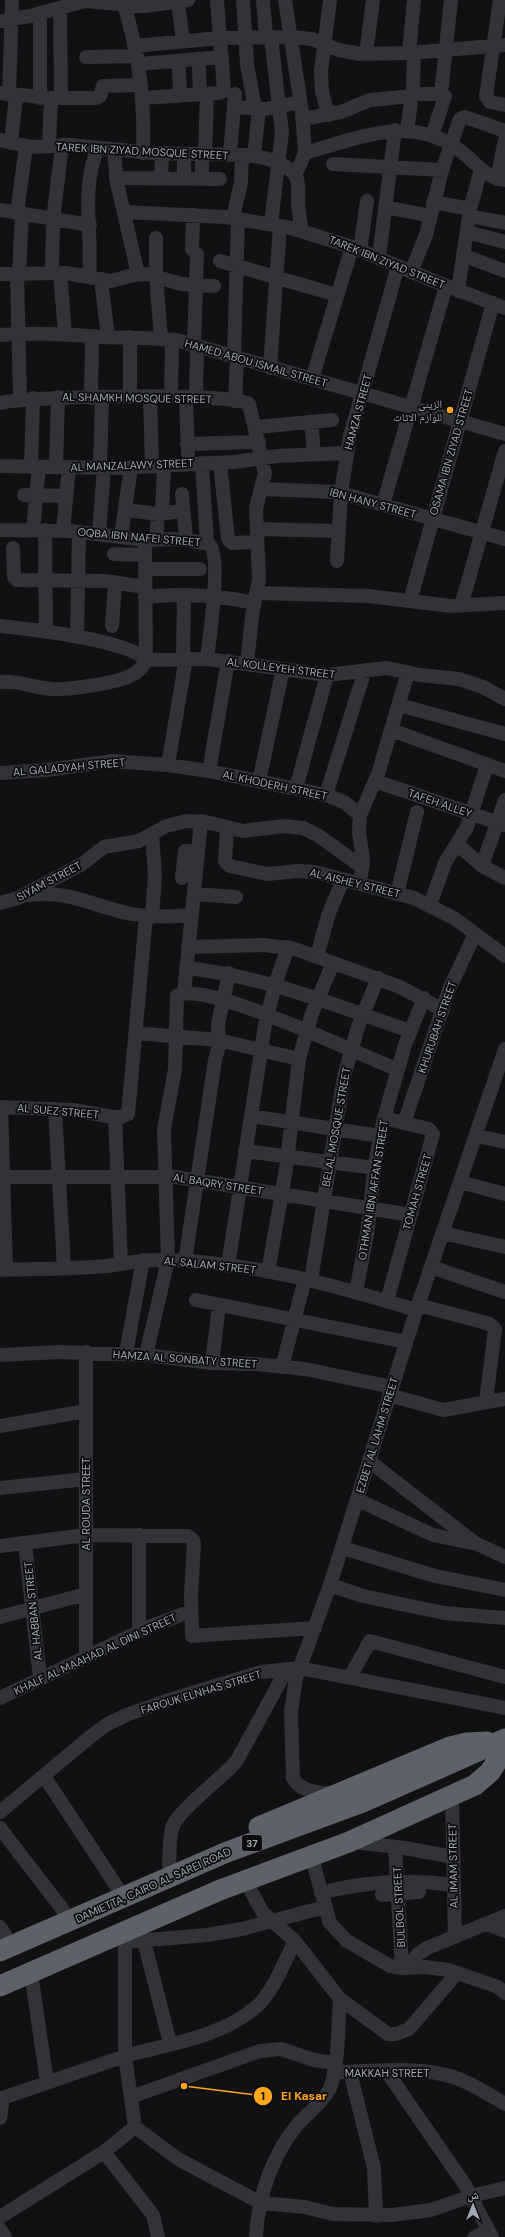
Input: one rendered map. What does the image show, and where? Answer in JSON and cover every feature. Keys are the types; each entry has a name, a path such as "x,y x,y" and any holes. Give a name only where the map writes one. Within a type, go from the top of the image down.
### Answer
{"highway":[{"path":"0,1986 125,1937 245,1880 349,1842 474,1785 486,1777 502,1748 473,1742 450,1747 1,1937"},
{"name":"DAMIETTA, CAIRO AL SAREI ROAD","path":"1,1937 363,1802 502,1748"},
{"name":"DAMIETTA, CAIRO AL SAREI ROAD","path":"0,1964 230,1863 349,1822 502,1748"}],"street":[{"path":"6,142 8,95 6,20 12,0"},
{"path":"8,95 51,98 97,98 103,86 180,96 220,93 224,89 217,0"},
{"path":"242,155 257,109 247,64 247,37 244,0"},
{"path":"263,0 279,108 281,139 278,163 276,225 277,278 270,368"},
{"path":"286,0 300,102 305,153 296,176 298,184 298,210 302,231"},
{"path":"328,115 321,77 330,0"},
{"path":"366,54 373,0"},
{"path":"379,257 391,167 412,95 414,0"},
{"path":"432,136 445,98 441,94 451,0"},
{"path":"496,0 505,1"},
{"path":"500,0 499,45 486,96 490,102 505,105"},
{"path":"6,20 40,14 67,4 93,1 145,6 183,1 183,41"},
{"path":"124,3 137,55 142,91 143,153"},
{"path":"51,98 67,4"},
{"path":"40,14 51,98 55,146 53,220 56,273 65,333"},
{"path":"137,55 183,41 247,37 291,36 312,39 345,52 366,54 412,53 499,45"},
{"path":"86,57 137,55 222,57"},
{"path":"199,67 203,94 204,155 202,179"},
{"path":"179,69 180,96"},
{"path":"302,119 328,115 349,109 370,100 412,95 441,94"},
{"path":"235,400 237,266 236,218 241,183 242,155 235,100 257,109 279,108 300,102"},
{"path":"411,272 423,244 442,170 460,119 463,117 505,131"},
{"path":"305,153 375,133 401,130 432,136 451,144 481,170 501,180 505,139"},
{"name":"TAREK IBN ZIYAD MOSQUE STREET","path":"6,142 26,146 98,148 143,153 242,155 278,163 296,176"},
{"path":"26,146 19,213 18,334 35,467 30,495 39,530 46,580 46,632"},
{"path":"98,148 88,183 90,225 95,278 108,337"},
{"path":"114,150 116,178 138,274"},
{"path":"161,178 162,154"},
{"path":"184,154 184,178"},
{"path":"333,164 442,170"},
{"path":"383,505 411,406 465,256 469,212 481,170"},
{"path":"116,178 220,179"},
{"path":"312,379 337,295 356,248 367,201"},
{"path":"386,207 469,212 505,223"},
{"path":"0,210 90,225"},
{"name":"TAREK IBN ZIYAD STREET","path":"124,212 236,218 302,231 356,248 452,289 502,306"},
{"path":"193,215 192,249 197,254 196,345 187,444 195,464 207,544"},
{"path":"467,232 505,242"},
{"path":"156,238 156,276 166,339 171,397"},
{"path":"465,256 505,270"},
{"path":"220,261 337,295"},
{"name":"HAMZA STREET","path":"336,561 341,492 347,453 362,392 398,266"},
{"path":"0,274 56,273 116,281 138,274 156,276 175,283 196,286 214,286"},
{"name":"OSAMA IBN ZIYAD STREET","path":"410,601 460,421 502,306"},
{"name":"HAMED ABOU ISMAIL STREET","path":"0,336 65,333 108,337 130,336 166,339 196,345 270,368 362,392 505,434"},
{"path":"92,336 102,468 99,534"},
{"path":"130,336 130,397"},
{"path":"58,397 62,467 66,496 63,531"},
{"name":"AL SHAMKH MOSQUE STREET","path":"0,403 26,399 58,397 171,397 235,400 249,404 256,427"},
{"path":"0,682 21,682 51,689 68,689 127,677 139,670 146,660 145,562 160,514 158,465 150,397"},
{"path":"247,664 259,575 256,508 265,473 256,427 332,420"},
{"path":"311,422 314,454"},
{"path":"187,444 259,442"},
{"path":"461,606 505,451"},
{"name":"AL MANZALAWY STREET","path":"0,466 102,468 131,467 220,463 263,458 347,453"},
{"path":"220,463 228,540 232,543 257,536 338,531"},
{"path":"121,537 131,467"},
{"name":"IBN HANY STREET","path":"261,489 322,490 341,492 505,539"},
{"path":"182,494 186,539"},
{"path":"30,495 66,496"},
{"path":"126,510 160,514 184,512"},
{"name":"OQBA IBN NAFEI STREET","path":"0,530 79,532 151,540 186,539 207,544 214,551 214,596 207,659"},
{"path":"77,637 79,532"},
{"path":"13,548 14,578 115,582 145,592 184,595 255,598 368,596 461,606 505,603"},
{"path":"114,554 145,562 200,569"},
{"path":"112,626 115,582"},
{"path":"168,765 185,658 184,595"},
{"path":"0,626 77,637 133,651 146,660"},
{"name":"AL KOLLEYEH STREET","path":"146,660 185,658 207,659 327,675 387,668 458,679 483,687 505,699"},
{"path":"209,771 228,661"},
{"path":"259,781 283,669"},
{"path":"326,795 365,670"},
{"path":"359,884 362,867 359,827 360,815 375,781 408,672"},
{"path":"296,788 327,675"},
{"path":"399,705 505,734"},
{"path":"391,730 505,771"},
{"name":"AL GALADYAH STREET","path":"0,773 47,770 113,761 168,765 209,771"},
{"path":"430,905 443,868 465,832 487,764"},
{"name":"AL KHODERH STREET","path":"209,771 326,795 344,802 360,815"},
{"name":"TAFEH ALLEY","path":"375,781 501,824"},
{"path":"482,866 501,824 505,800"},
{"path":"396,894 417,812"},
{"path":"184,994 201,821"},
{"name":"SIYAM STREET","path":"0,903 24,895 82,864 104,847 134,842 176,823 201,821 227,828 249,830 284,826 303,828 319,836 362,867"},
{"name":"AL AISHEY STREET","path":"227,828 225,861 230,866 272,875 304,870 396,894 430,905 454,918 505,956"},
{"path":"121,1263 115,1117 124,1117 129,1111 136,1033 155,876 152,834"},
{"path":"457,844 482,866 505,878"},
{"path":"182,878 185,851 198,851"},
{"path":"317,956 327,917 343,880"},
{"path":"24,895 48,894 69,896 125,913 149,916 192,915"},
{"path":"194,894 236,897"},
{"name":"KHURUBAH STREET","path":"404,1123 457,971 475,934"},
{"path":"188,947 288,947 378,978 424,998 443,1010"},
{"path":"228,1266 261,1050 275,985 288,947"},
{"path":"268,1272 287,1157 299,1059 306,1031 334,962"},
{"path":"186,968 229,974 275,985 410,1031"},
{"path":"185,1262 218,1040 218,1024 229,974"},
{"name":"BELAL MOSQUE STREET","path":"282,1367 294,1319 308,1280 350,1051 378,978"},
{"path":"146,1355 168,1260 165,1120 174,1076 176,998 179,994 204,996 223,1000 268,1014 350,1051 397,1069"},
{"name":"OTHMAN IBN AFFAN STREET","path":"356,1292 384,1118 397,1069 410,1031 424,998"},
{"path":"136,1033 175,1035 218,1040 299,1059"},
{"name":"EZBET AL LAHM STREET","path":"336,1795 304,1789 297,1785 292,1775 291,1705 293,1668 315,1628 343,1548 417,1307 505,1049"},
{"path":"0,1107 3,1270"},
{"name":"AL SUEZ STREET","path":"0,1107 82,1111 115,1117"},
{"path":"55,1109 64,1268"},
{"path":"251,1116 380,1136"},
{"name":"TOMAH STREET","path":"384,1118 429,1129 433,1134 387,1301"},
{"path":"476,1136 505,1142"},
{"path":"245,1151 375,1168"},
{"name":"AL BAQRY STREET","path":"1,1177 166,1177 197,1180 411,1215"},
{"path":"460,1182 505,1194"},
{"path":"442,1234 505,1247"},
{"path":"126,1354 143,1260"},
{"name":"AL SALAM STREET","path":"3,1270 64,1268 143,1260 168,1260 228,1266 308,1280 387,1301 490,1324 500,1335"},
{"path":"431,1267 505,1292"},
{"path":"196,1300 406,1342"},
{"path":"212,1363 219,1305"},
{"path":"486,1401 500,1335"},
{"name":"HAMZA AL SONBATY STREET","path":"0,1355 86,1352 146,1355 212,1363 282,1367 334,1374 390,1391 443,1410 456,1410 486,1401 505,1399"},
{"name":"AL ROUDA STREET","path":"86,1352 86,1656"},
{"path":"0,1426 86,1411"},
{"path":"369,1461 477,1544 505,1557"},
{"path":"0,1488 86,1479"},
{"path":"358,1500 433,1535 477,1544"},
{"path":"0,1546 86,1535 188,1536 193,1540 191,1611 192,1636 315,1628"},
{"path":"139,1535 139,1632"},
{"name":"AL HABBAN STREET","path":"25,1543 40,1678"},
{"path":"343,1548 435,1576 505,1590"},
{"path":"330,1585 363,1596 444,1614 505,1618"},
{"path":"0,1617 86,1594"},
{"name":"KHALF AL MAAHAD AL DINI STREET","path":"0,1697 139,1632 191,1611"},
{"path":"350,1676 370,1641 505,1677"},
{"path":"169,1865 172,1828 178,1817 236,1762 293,1668"},
{"name":"FAROUK ELNHAS STREET","path":"0,1812 90,1737 126,1715 206,1688 261,1672 293,1668 350,1676 505,1708"},
{"path":"44,1776 117,1887"},
{"name":"AL IMAM STREET","path":"452,1795 455,1936"},
{"path":"0,1828 62,1910"},
{"path":"349,1842 396,1847 453,1857"},
{"name":"BULBOL STREET","path":"396,1847 405,1968"},
{"path":"311,1855 330,1923 340,1936 385,1963 405,1968 433,1967 503,1988 505,2001"},
{"path":"245,1880 257,1904 271,1921 295,1941 340,1999 388,2034 396,2034 409,2029 457,1973"},
{"path":"321,1893 359,1885 398,1888 420,1892"},
{"path":"382,1895 398,1888 454,1886"},
{"path":"325,1907 242,1929 207,1935 144,1941 125,1937 125,2056 135,2127 178,2160 261,2203 305,2207 333,2214 376,2216 423,2212 472,2196 505,2188"},
{"path":"405,1968 423,1951 455,1936 505,1916"},
{"path":"487,1924 505,1930"},
{"path":"144,1941 170,2043"},
{"path":"0,2118 2,2098 125,2056 207,2034 232,2024 257,2006 273,1985 295,1941"},
{"path":"31,1973 48,2082"},
{"path":"256,2237 261,2203 268,2175 277,2155 293,2130 329,2090 334,2068 340,1999"},
{"name":"MAKKAH STREET","path":"131,2097 260,2051 281,2049 334,2068 350,2072 417,2071 445,2075 465,2082 505,2104"},
{"path":"350,2072 374,2168 376,2216"},
{"path":"387,2072 472,2196 490,2234 474,2237"},
{"path":"0,2217 104,2152 135,2127"},
{"path":"104,2152 153,2215 158,2237"},
{"path":"0,2229 5,2237"}],"place":[{"name":"الزينى للوازم الاثاث","path":"450,410"},
{"name":"El Kasar","path":"184,2086"}]}
